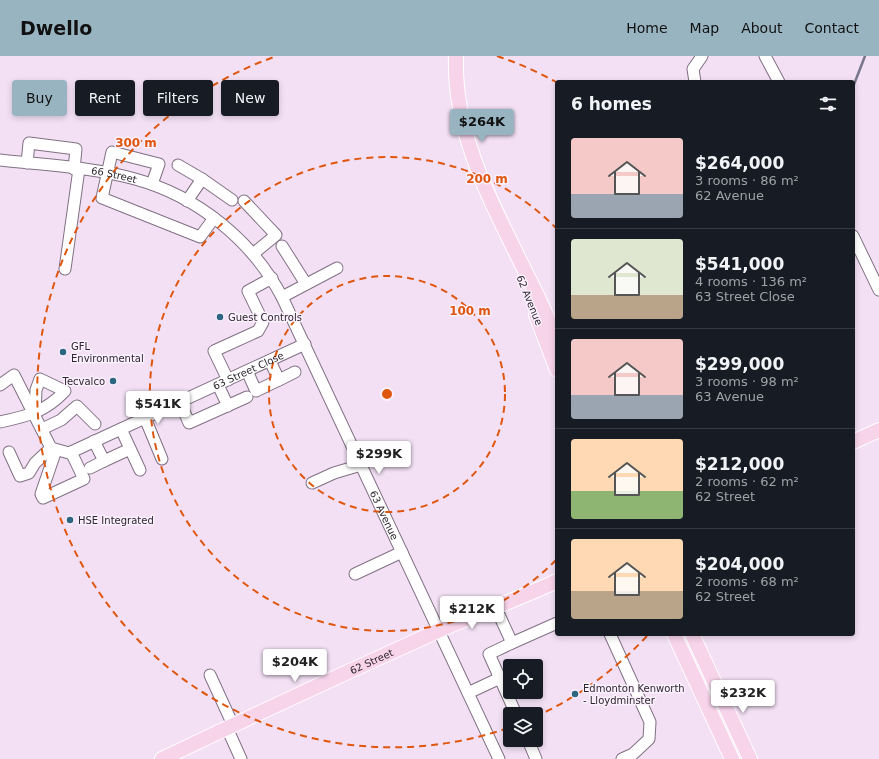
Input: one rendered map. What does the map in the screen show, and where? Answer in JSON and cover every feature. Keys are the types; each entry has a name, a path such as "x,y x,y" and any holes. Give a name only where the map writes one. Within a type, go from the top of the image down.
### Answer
{"main road":[{"name":"62 Avenue","path":"456,56 458,95 465,131 477,169 504,230 528,277 555,337"},
{"name":"62 Avenue","path":"504,230 521,280 555,365"},
{"path":"855,434 879,423"},
{"path":"855,441 879,430"},
{"name":"62 Street","path":"495,606 521,589 555,573"},
{"name":"62 Street","path":"162,759 439,630 495,606 524,597 555,582"},
{"path":"675,636 732,759"},
{"path":"693,636 750,759"}],"street":[{"path":"695,80 693,69 702,56"},
{"path":"765,56 778,80"},
{"path":"27,163 30,143 76,149 76,169 65,268"},
{"path":"152,184 159,164 112,152 102,198 200,237 216,220"},
{"name":"66 Street","path":"0,160 76,169 134,179 152,184 187,201 216,220"},
{"path":"178,165 202,179 232,200"},
{"path":"187,201 202,179"},
{"path":"244,201 276,235 253,254"},
{"name":"63 Avenue","path":"216,220 235,235 253,254 272,278 282,297 499,759"},
{"path":"855,240 879,290"},
{"path":"282,246 306,284"},
{"path":"282,297 337,268"},
{"path":"228,406 214,351 258,331 263,322 248,291 272,278"},
{"name":"63 Street Close","path":"71,452 305,344"},
{"path":"270,360 279,380"},
{"path":"247,371 256,391 295,372"},
{"path":"0,386 14,375 54,449 41,494 43,498 84,479 71,452 54,449 34,463 29,473 20,476 8,452"},
{"path":"180,402 189,423 247,397"},
{"path":"42,429 61,420 77,406 95,424"},
{"path":"0,422 35,414"},
{"path":"145,418 162,459"},
{"path":"121,429 140,470"},
{"path":"94,441 104,461"},
{"path":"90,468 130,449"},
{"path":"312,483 334,473 361,465"},
{"path":"355,574 402,552"},
{"path":"495,606 512,643"},
{"path":"513,707 489,654 555,624"},
{"path":"611,636 650,722 649,739 633,754 622,759"},
{"path":"210,675 241,759"},
{"path":"468,693 500,678"},
{"path":"531,747 536,759"}],"waterway":[{"path":"855,82 865,56"}],"place":[{"name":"Guest Controls","path":"220,317"},
{"name":"GFL Environmental","path":"63,352"},
{"name":"Tecvalco","path":"113,381"},
{"name":"HSE Integrated","path":"70,520"},
{"name":"Edmonton Kenworth - Lloydminster","path":"575,694"}]}
